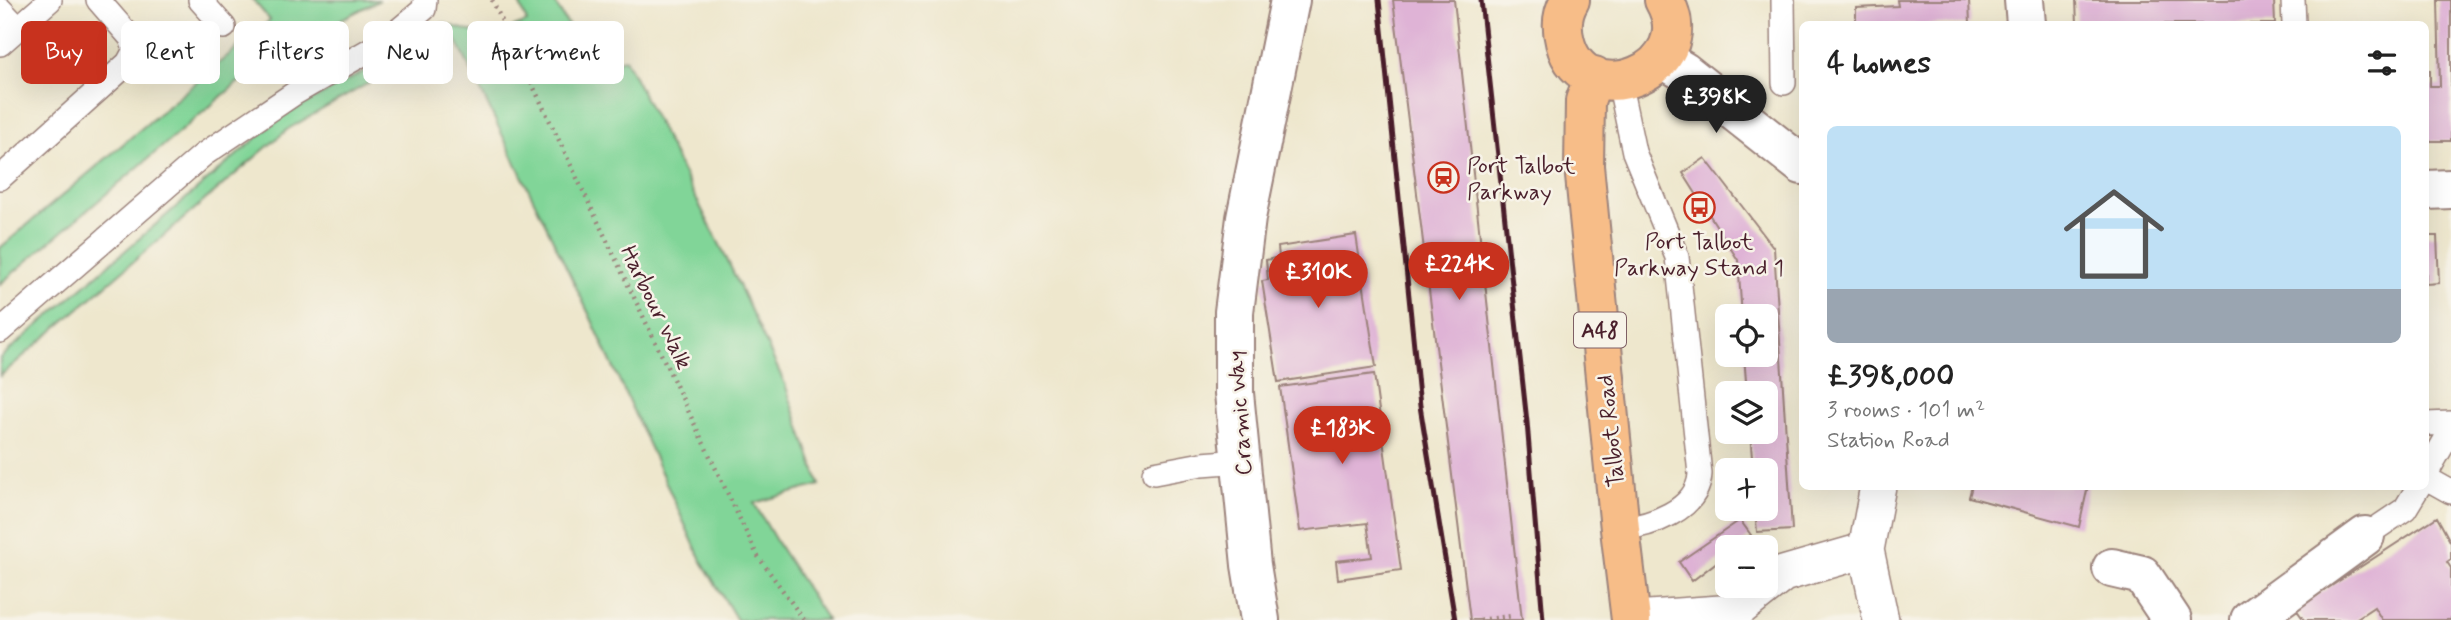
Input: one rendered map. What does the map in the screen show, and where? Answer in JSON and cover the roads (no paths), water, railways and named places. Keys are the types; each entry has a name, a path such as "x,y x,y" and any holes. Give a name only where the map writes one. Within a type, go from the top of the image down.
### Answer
{"main road":[{"path":"1570,0 1563,20 1567,49 1576,63 1606,79 1635,78 1649,71 1661,58 1669,43 1671,25 1664,0"},
{"name":"Talbot Road","path":"1606,79 1585,101 1584,166 1620,529 1640,619"}],"street":[{"name":"Cramic Way","path":"1260,620 1251,565 1234,393 1234,312 1245,218 1290,0"},
{"path":"2025,0 2025,21"},
{"path":"1661,58 1683,71 1799,163"},
{"path":"2429,190 2451,189"},
{"path":"1877,490 1866,550 1881,620"},
{"path":"2250,620 2365,536"},
{"path":"1640,619 1735,612 1783,574 1866,550"},
{"path":"2112,568 2142,575 2172,620"}],"lane":[{"path":"0,44 50,0"},
{"path":"0,178 128,63 135,50 131,38 98,0"},
{"path":"200,0 224,27"},
{"path":"0,331 203,155 295,93 387,40 424,9 425,0"},
{"path":"1783,0 1784,83"},
{"path":"2293,0 2294,21"},
{"path":"0,9 18,29"},
{"path":"1606,79 1677,257 1700,474 1697,489 1682,506 1643,526 1620,529"},
{"path":"2429,424 2451,423"},
{"path":"2429,470 2451,430"},
{"path":"1154,473 1202,464 1241,461"},
{"path":"2429,478 2451,492"},
{"path":"2365,536 2405,509 2416,490"}],"railway":[{"path":"1379,0 1420,406 1455,620"},
{"path":"1481,0 1527,422 1543,620"}],"place":[{"name":"Port Talbot Parkway","path":"1444,178"},
{"name":"Port Talbot Parkway Stand 1","path":"1699,207"}]}
